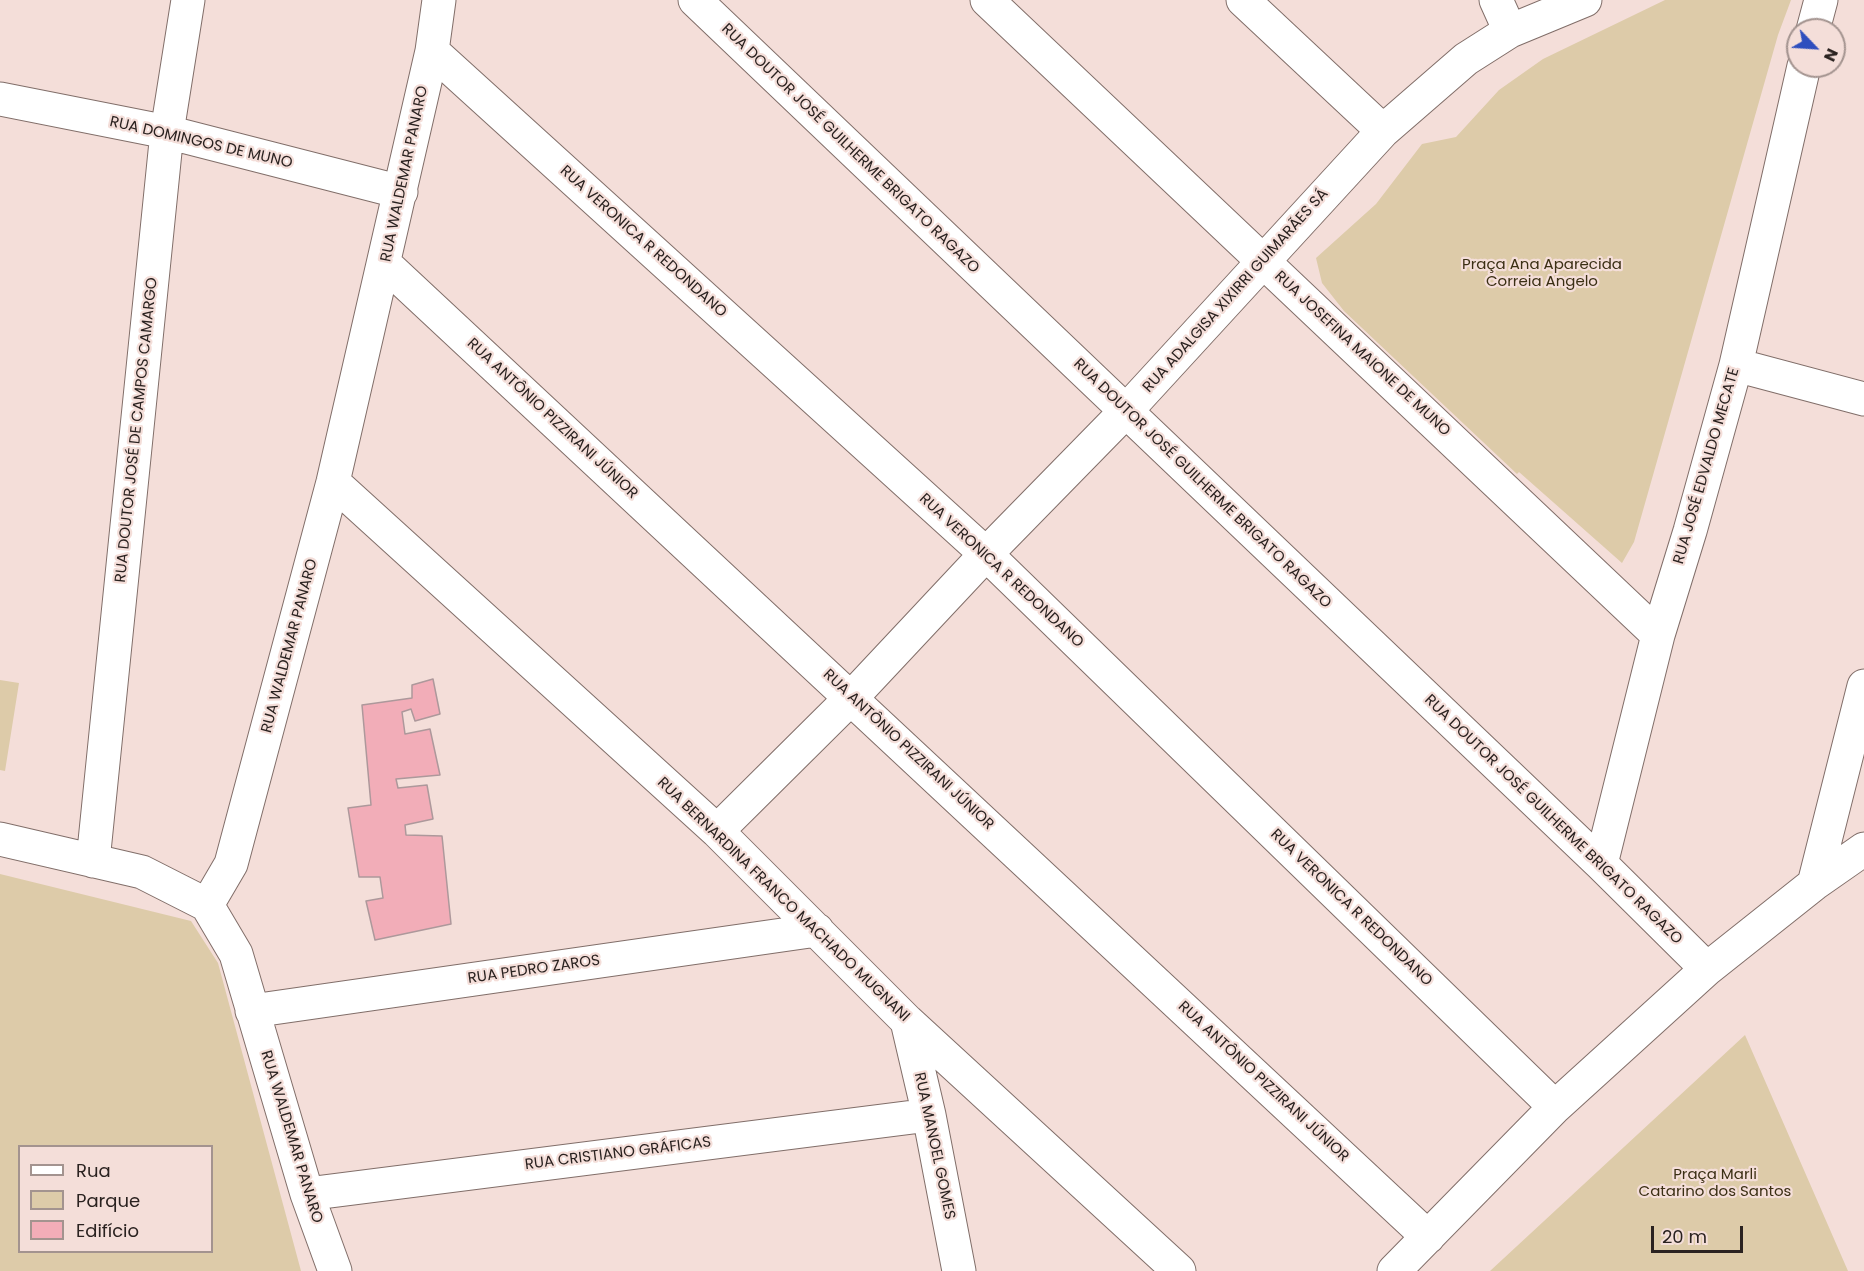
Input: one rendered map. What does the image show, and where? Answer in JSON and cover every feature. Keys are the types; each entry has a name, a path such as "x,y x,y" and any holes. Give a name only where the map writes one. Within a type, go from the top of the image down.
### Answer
{"street":[{"name":"RUA DOUTOR JOSÉ DE CAMPOS CAMARGO","path":"93,861 167,132 188,0"},
{"name":"RUA WALDEMAR PANARO","path":"335,1271 307,1194 236,954 207,905 231,864 333,482 401,192 432,51 439,0"},
{"name":"RUA DOUTOR JOSÉ GUILHERME BRIGATO RAGAZO","path":"695,0 1601,864 1707,969"},
{"name":"RUA JOSEFINA MAIONE DE MUNO","path":"987,0 1658,635"},
{"path":"1243,0 1383,131"},
{"path":"1496,0 1510,31"},
{"name":"RUA ADALGISA XIXIRRI GUIMARÃES SÁ","path":"717,831 852,697 986,554 1125,412 1383,131 1466,59 1510,31 1585,0"},
{"path":"1816,18 1821,0"},
{"name":"RUA VERONICA R REDONDANO","path":"432,51 986,554 1555,1107"},
{"name":"RUA JOSÉ EDVALDO MECATE","path":"1601,864 1658,635 1690,531 1736,365 1801,78"},
{"name":"RUA DOMINGOS DE MUNO","path":"0,99 167,132 401,192"},
{"name":"RUA ANTÔNIO PIZZIRANI JÚNIOR","path":"385,264 852,697 1428,1237"},
{"path":"1736,365 1864,399"},
{"name":"RUA BERNARDINA FRANCO MACHADO MUGNANI","path":"333,482 717,831 907,1021 1179,1271"},
{"path":"1814,884 1864,686"},
{"path":"0,839 142,872 207,905"},
{"path":"1394,1271 1555,1107 1707,969 1814,884 1864,849"},
{"name":"RUA PEDRO ZAROS","path":"252,1011 817,930"},
{"name":"RUA MANOEL GOMES","path":"907,1021 929,1115 959,1271"},
{"name":"RUA CRISTIANO GRÁFICAS","path":"307,1194 929,1115"}],"green space":[{"name":"Praça Ana Aparecida Correia Angelo","path":"1665,0 1791,0 1778,35 1634,542 1622,563 1519,472 1517,474 1344,311 1322,283 1316,258 1376,204 1422,144 1456,137 1499,90 1543,59"},
{"path":"0,680 19,683 5,771 0,770"},
{"path":"0,874 191,921 218,963 301,1271 0,1271"},
{"name":"Praça Marli Catarino dos Santos","path":"1745,1035 1848,1271 1490,1271"}],"building":[{"path":"433,679 440,714 415,721 411,709 402,712 405,734 430,729 440,775 396,779 398,788 427,785 433,819 405,825 406,835 442,836 451,924 375,940 366,901 383,898 380,877 359,877 348,808 371,805 362,705 412,698 412,685"}]}
